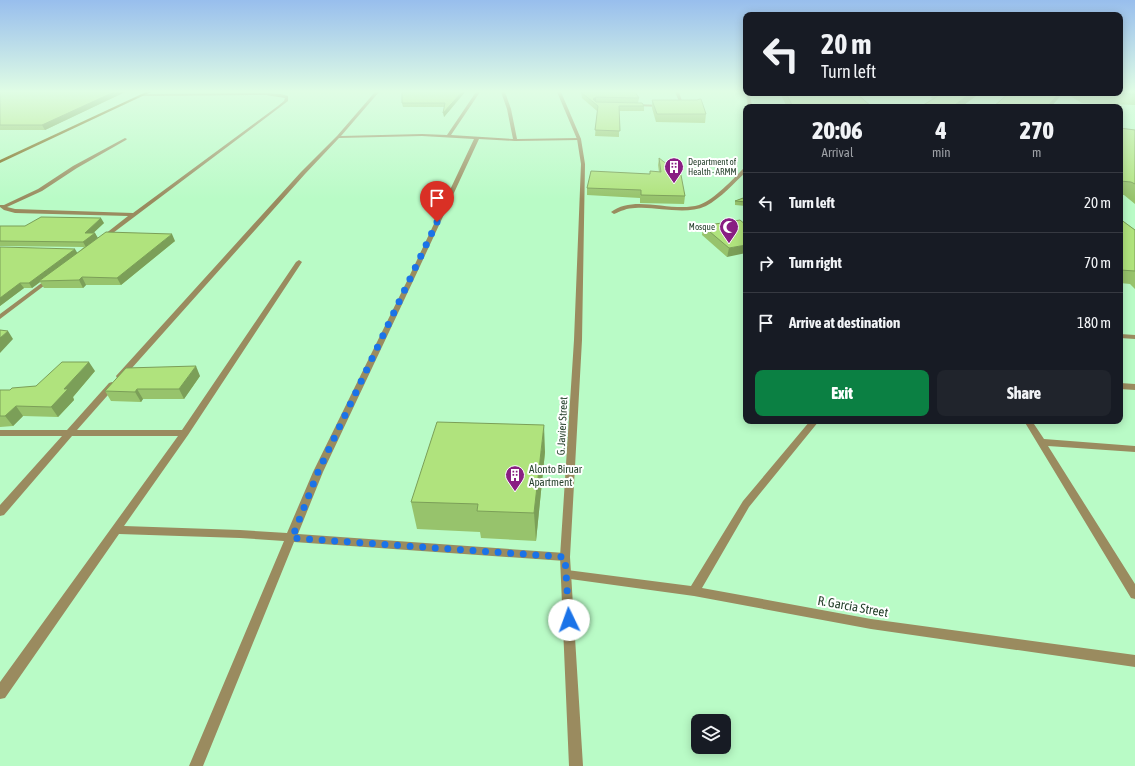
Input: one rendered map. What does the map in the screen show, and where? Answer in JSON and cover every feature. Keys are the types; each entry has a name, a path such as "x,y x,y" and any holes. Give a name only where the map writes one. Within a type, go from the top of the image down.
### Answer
{"main road":[{"path":"0,162 73,128"}],"street":[{"path":"98,242 250,128"},
{"path":"0,512 68,434 303,173 346,128"},
{"path":"448,137 454,128"},
{"path":"513,128 515,140"},
{"name":"G. Javier Street","path":"574,128 579,139 583,164 578,340 565,557 576,766"},
{"path":"338,137 422,136 515,140 579,139"},
{"path":"196,766 292,538 318,472 411,279 476,138"},
{"path":"0,213 3,207 35,193 75,167 125,139"},
{"path":"614,212 628,207 688,208 702,205 743,172"},
{"path":"3,207 134,215"},
{"path":"0,693 185,433 299,262"},
{"path":"0,317 56,274"},
{"path":"1123,336 1135,337"},
{"path":"1123,386 1135,388"},
{"path":"694,591 746,504 813,424"},
{"path":"1030,424 1135,594"},
{"path":"0,434 185,433"},
{"path":"1042,442 1135,449"},
{"path":"116,530 240,534 565,557"},
{"name":"R. Garcia Street","path":"567,575 694,591 872,624 1135,661"}],"building":[{"path":"595,128 620,128 620,131 595,130"},
{"path":"1123,128 1135,130 1135,184 1123,181"},
{"path":"659,158 681,175 685,196 641,195 641,190 587,188 591,171 650,174 650,171 661,172"},
{"path":"743,198 743,202 735,201"},
{"path":"41,217 101,218 85,233 95,233 83,242 0,241 0,226 25,226"},
{"path":"740,220 743,222 743,246 729,248 703,226"},
{"path":"1123,221 1135,230 1135,271 1123,270"},
{"path":"106,232 172,234 117,278 82,277 79,280 39,281"},
{"path":"0,247 75,249 29,283 20,283 0,298"},
{"path":"0,330 8,331 0,338"},
{"path":"62,362 89,362 64,389 68,389 51,407 16,406 5,416 0,416 0,390 36,386"},
{"path":"196,366 179,389 137,389 135,392 105,391 126,368"},
{"path":"437,422 544,425 534,513 477,511 478,504 411,502"}],"place":[{"name":"Department of Health - ARMM","path":"674,184"},
{"name":"Mosque","path":"729,244"},
{"name":"Alonto Biruar Apartment","path":"515,492"}],"route":[{"path":"437,222 318,472 292,538 565,557 569,620"}]}
